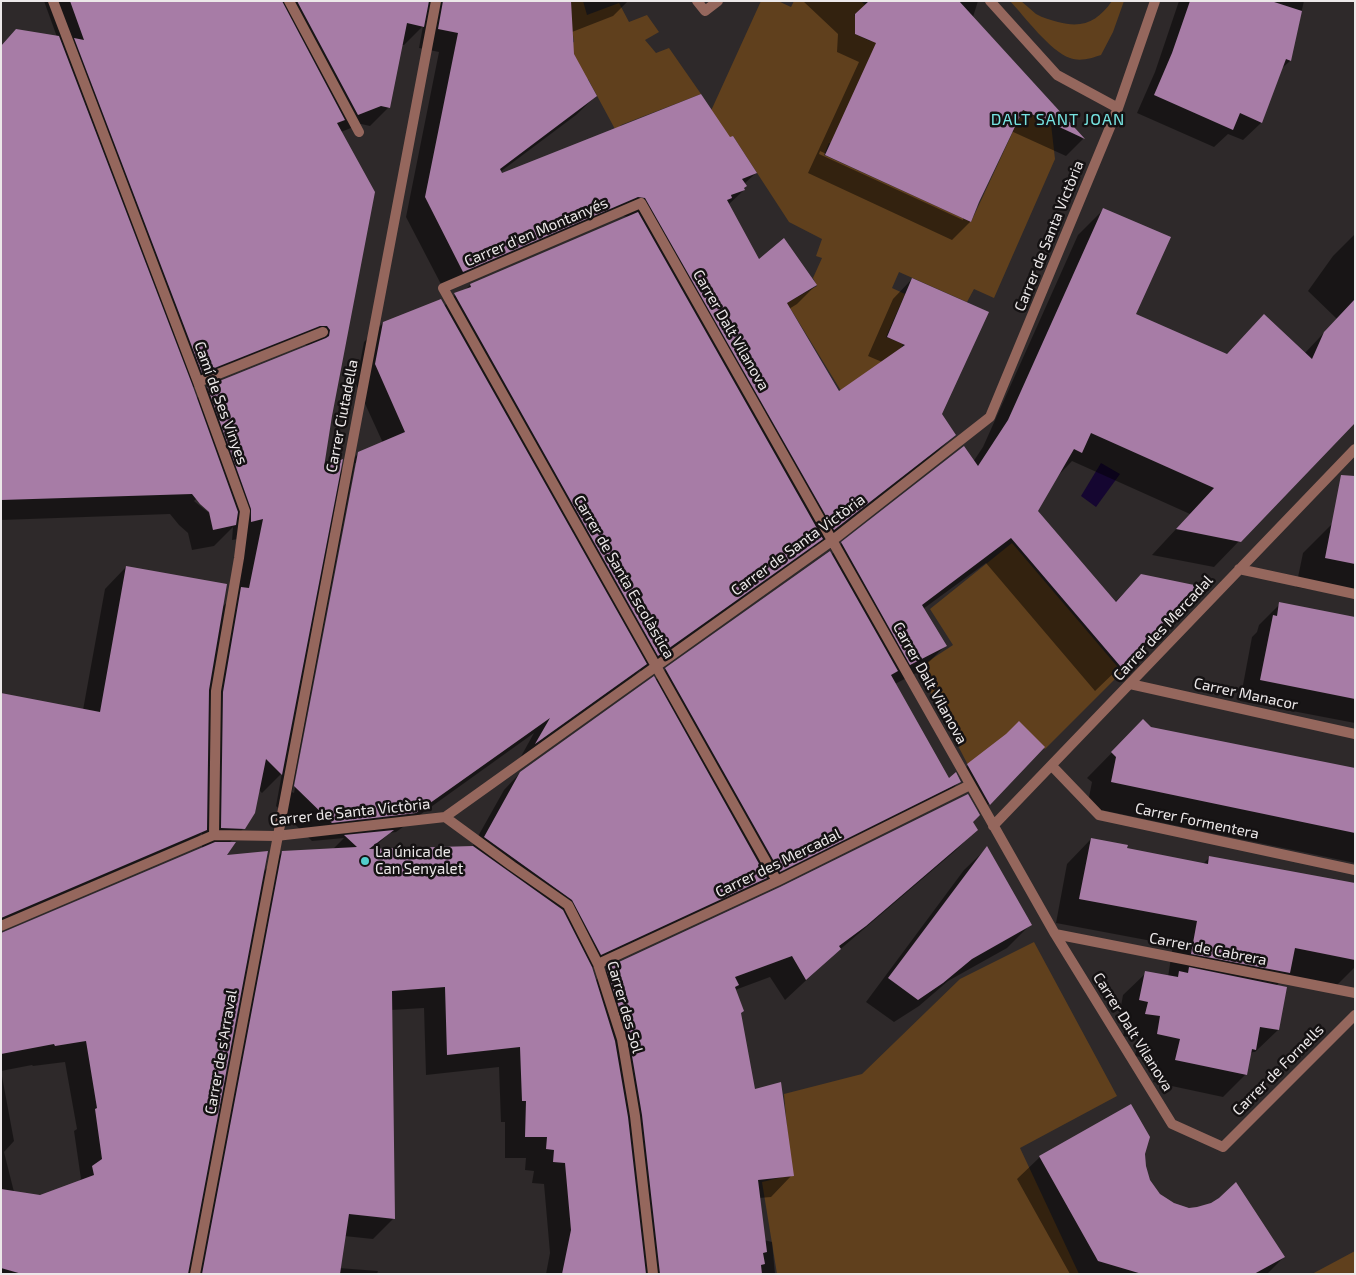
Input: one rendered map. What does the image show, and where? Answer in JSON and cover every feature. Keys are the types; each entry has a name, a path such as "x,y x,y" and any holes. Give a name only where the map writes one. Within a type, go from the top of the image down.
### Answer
{"street":[{"name":"Camí de Ses Vinyes","path":"53,1 245,511 239,558 216,691 214,835"},
{"path":"289,1 359,132"},
{"name":"Carrer Ciutadella","path":"276,836 378,312 436,1"},
{"path":"697,1 705,11 718,1"},
{"path":"990,1 1057,75 1118,108"},
{"name":"Carrer de Santa Victòria","path":"214,835 276,836 445,817 833,540 990,417 1118,108 1155,1"},
{"name":"Carrer Dalt Vilanova","path":"641,203 1055,934 1172,1124 1223,1147"},
{"name":"Carrer d'en Montanyés","path":"443,288 641,203"},
{"name":"Carrer de Santa Escolàstica","path":"443,288 777,881"},
{"path":"198,382 324,332"},
{"name":"Carrer des Mercadal","path":"993,826 1353,452"},
{"path":"1239,569 1355,594"},
{"name":"Carrer Manacor","path":"1130,684 1355,734"},
{"name":"Carrer Formentera","path":"1052,766 1099,815 1355,870"},
{"name":"Carrer des Mercadal","path":"598,964 777,881 970,785"},
{"name":"Carrer des Sol","path":"445,817 568,905 598,964 622,1039 635,1116 654,1274"},
{"path":"1,926 214,835"},
{"name":"Carrer de s'Arraval","path":"195,1274 276,836"},
{"name":"Carrer de Cabrera","path":"1055,934 1355,993"},
{"name":"Carrer de Fornells","path":"1223,1147 1355,1015"}],"shaded area":[{"path":"560,1 583,1 587,15 619,3 629,22 647,15 659,32 645,40 656,53 669,48 701,94 621,125 616,131 588,79 554,93 551,50 574,42"},
{"path":"761,1 778,1 791,7 794,1 861,1 865,5 854,15 865,25 855,34 870,41 886,26 934,191 829,143 824,155 971,222 1023,110 1051,124 1055,159 994,298 974,289 967,302 899,272 892,288 905,294 886,337 903,344 886,383 859,420 787,303 817,286 813,278 822,258 816,256 822,239 789,222 733,136 718,145 705,124"},
{"path":"1010,1 1021,1 1036,14 1044,18 1067,24 1082,24 1101,14 1112,1 1124,1 1113,32 1101,55 1078,60 1062,54 1054,48"},
{"path":"1101,463 1120,474 1096,507 1081,496"},
{"path":"1012,543 1122,672 1045,749 1018,727 970,769 918,668 953,645 930,609"},
{"path":"1034,942 1117,1096 1020,1148 1079,1274 777,1274 762,1182 791,1175 784,1094 862,1074 960,979"},
{"path":"1355,1251 1355,1274 1312,1274"}],"building":[{"path":"70,1 282,1 345,120 337,123 375,192 324,467 343,459 282,775 266,759 255,813 245,829 221,828 223,692 241,587 249,588 263,519 251,522 251,509 207,386 326,338 329,336 330,330 327,326 320,326 202,373 74,38 84,40"},
{"path":"297,1 429,1 424,27 407,23 390,108 381,106 358,115"},
{"path":"443,1 571,1 574,54 597,96 500,169 502,173 701,94 730,137 733,136 757,173 742,179 747,186 744,188 745,190 731,195 732,198 727,200 759,259 784,238 817,285 787,303 839,391 905,345 887,337 912,278 989,312 942,414 956,435 834,530 645,198 638,197 463,272 425,197 458,33 438,29"},
{"path":"869,1 959,1 1085,139 1023,110 971,222 825,155 876,43 855,34 855,14"},
{"path":"1190,1 1271,1 1302,11 1291,61 1286,59 1262,123 1240,113 1233,130 1154,95 1172,53"},
{"path":"16,29 59,36 192,384 238,512 236,525 213,530 209,512 192,494 1,500 1,46"},
{"path":"1103,208 1171,237 1136,314 1227,354 1264,314 1312,359 1324,332 1355,299 1355,423 1241,542 1176,529 1214,488 1091,433 1082,453 1074,449 1038,511 1116,602 1141,574 1199,586 1121,667 1011,538 922,605 947,646 910,665 841,542 964,446 978,466 1008,420"},
{"path":"638,212 823,539 658,656 454,293 471,287 470,284"},
{"path":"441,299 647,664 535,744 550,718 416,813 332,823 294,786 358,452 405,432 375,364 383,322"},
{"path":"1341,475 1355,476 1355,564 1325,558"},
{"path":"830,551 898,671 891,675 949,778 956,772 961,782 780,872 665,668"},
{"path":"126,566 227,584 209,690 207,830 1,918 1,693 100,712"},
{"path":"1279,602 1355,617 1355,699 1260,680 1273,615 1277,616"},
{"path":"654,676 767,878 601,955 572,900 484,837 520,772"},
{"path":"1143,719 1151,727 1355,768 1355,833 1111,782 1116,757 1111,752"},
{"path":"1019,721 1045,747 990,805 967,764 1006,734"},
{"path":"968,794 980,815 973,822 978,830 866,926 839,946 841,949 806,980 792,956 735,977 739,985 735,987 744,1011 741,1013 755,1089 781,1082 794,1176 758,1180 767,1252 763,1253 765,1264 761,1265 762,1274 660,1274 642,1115 629,1038 606,968 780,887"},
{"path":"394,830 369,849 473,846 563,910 592,967 615,1041 628,1117 646,1274 562,1274 571,1230 565,1163 553,1162 554,1150 546,1149 547,1137 525,1137 526,1101 522,1101 520,1047 447,1055 445,987 392,991 395,1219 349,1214 340,1274 202,1274 282,851 357,847 344,835"},
{"path":"1091,838 1128,845 1127,848 1208,864 1209,856 1355,883 1355,960 1295,948 1290,973 1191,954 1197,921 1079,899"},
{"path":"215,842 236,842 227,855 268,851 188,1274 22,1274 1,1268 1,1189 40,1195 94,1175 92,1166 102,1159 95,1109 97,1108 86,1041 55,1046 54,1044 1,1054 1,933"},
{"path":"987,846 1032,925 972,959 943,983 918,1000 888,978"},
{"path":"1189,967 1287,987 1279,1030 1260,1027 1256,1050 1252,1049 1247,1075 1175,1060 1180,1039 1157,1034 1160,1016 1145,1014 1148,1002 1139,1000 1145,971 1178,977 1179,971 1188,973"},
{"path":"1131,1104 1150,1137 1145,1154 1146,1166 1150,1180 1160,1194 1174,1203 1189,1208 1197,1207 1211,1203 1219,1198 1236,1182 1285,1257 1254,1274 1142,1274 1098,1261 1039,1156"}],"place":[{"name":"La única de Can Senyalet","path":"365,861"}],"district":[{"name":"DALT SANT JOAN","path":"1058,120"}]}
